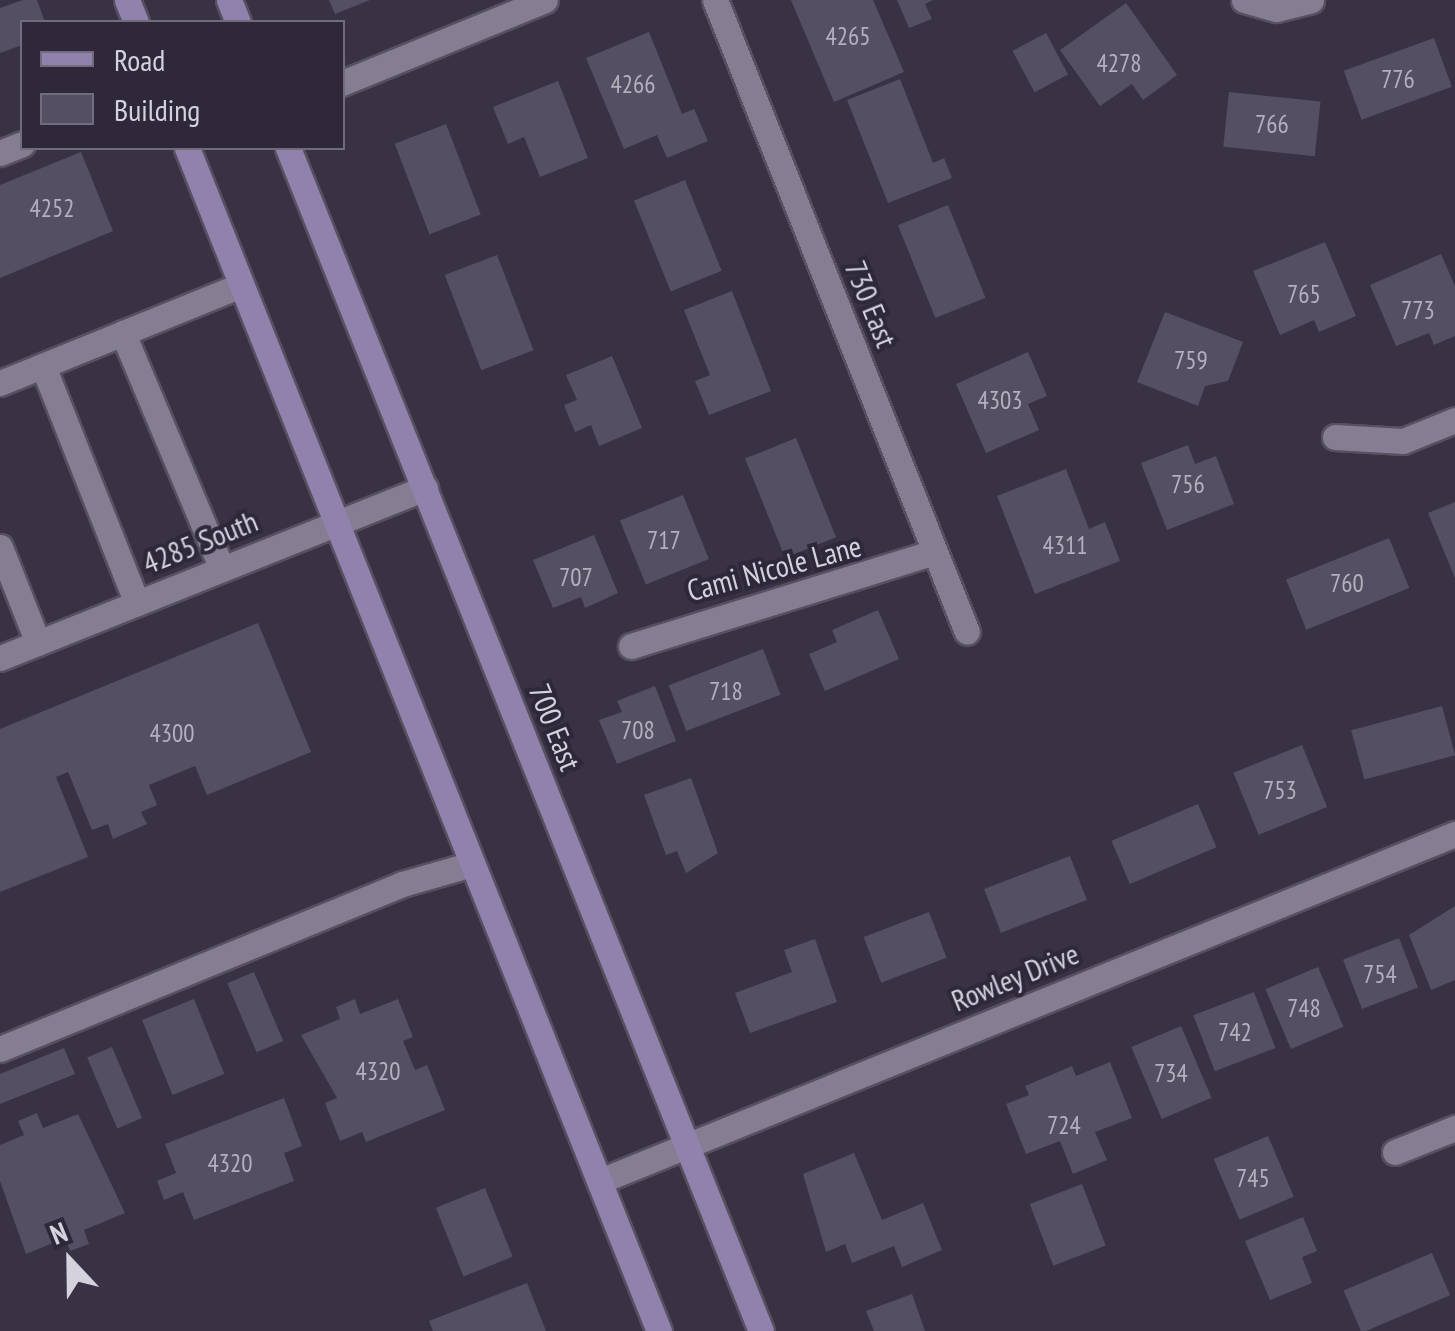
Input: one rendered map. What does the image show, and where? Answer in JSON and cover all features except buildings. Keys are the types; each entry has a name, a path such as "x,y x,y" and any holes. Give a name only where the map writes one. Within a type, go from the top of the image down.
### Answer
{"main road":[{"path":"188,150 660,1331"},
{"name":"700 East","path":"289,150 761,1331"}],"street":[{"path":"345,81 545,0"},
{"name":"730 East","path":"715,0 966,632"},
{"path":"1244,0 1276,8 1311,0"},
{"path":"0,383 241,286"},
{"path":"123,333 222,569"},
{"path":"43,366 136,603"},
{"path":"1335,436 1403,441 1455,420"},
{"name":"4285 South","path":"0,658 424,488"},
{"path":"0,547 38,643"},
{"name":"Cami Nicole Lane","path":"630,646 934,552"},
{"name":"Rowley Drive","path":"600,1181 1455,834"},
{"path":"0,1049 402,884 472,864"},
{"path":"1395,1152 1455,1128"}]}
